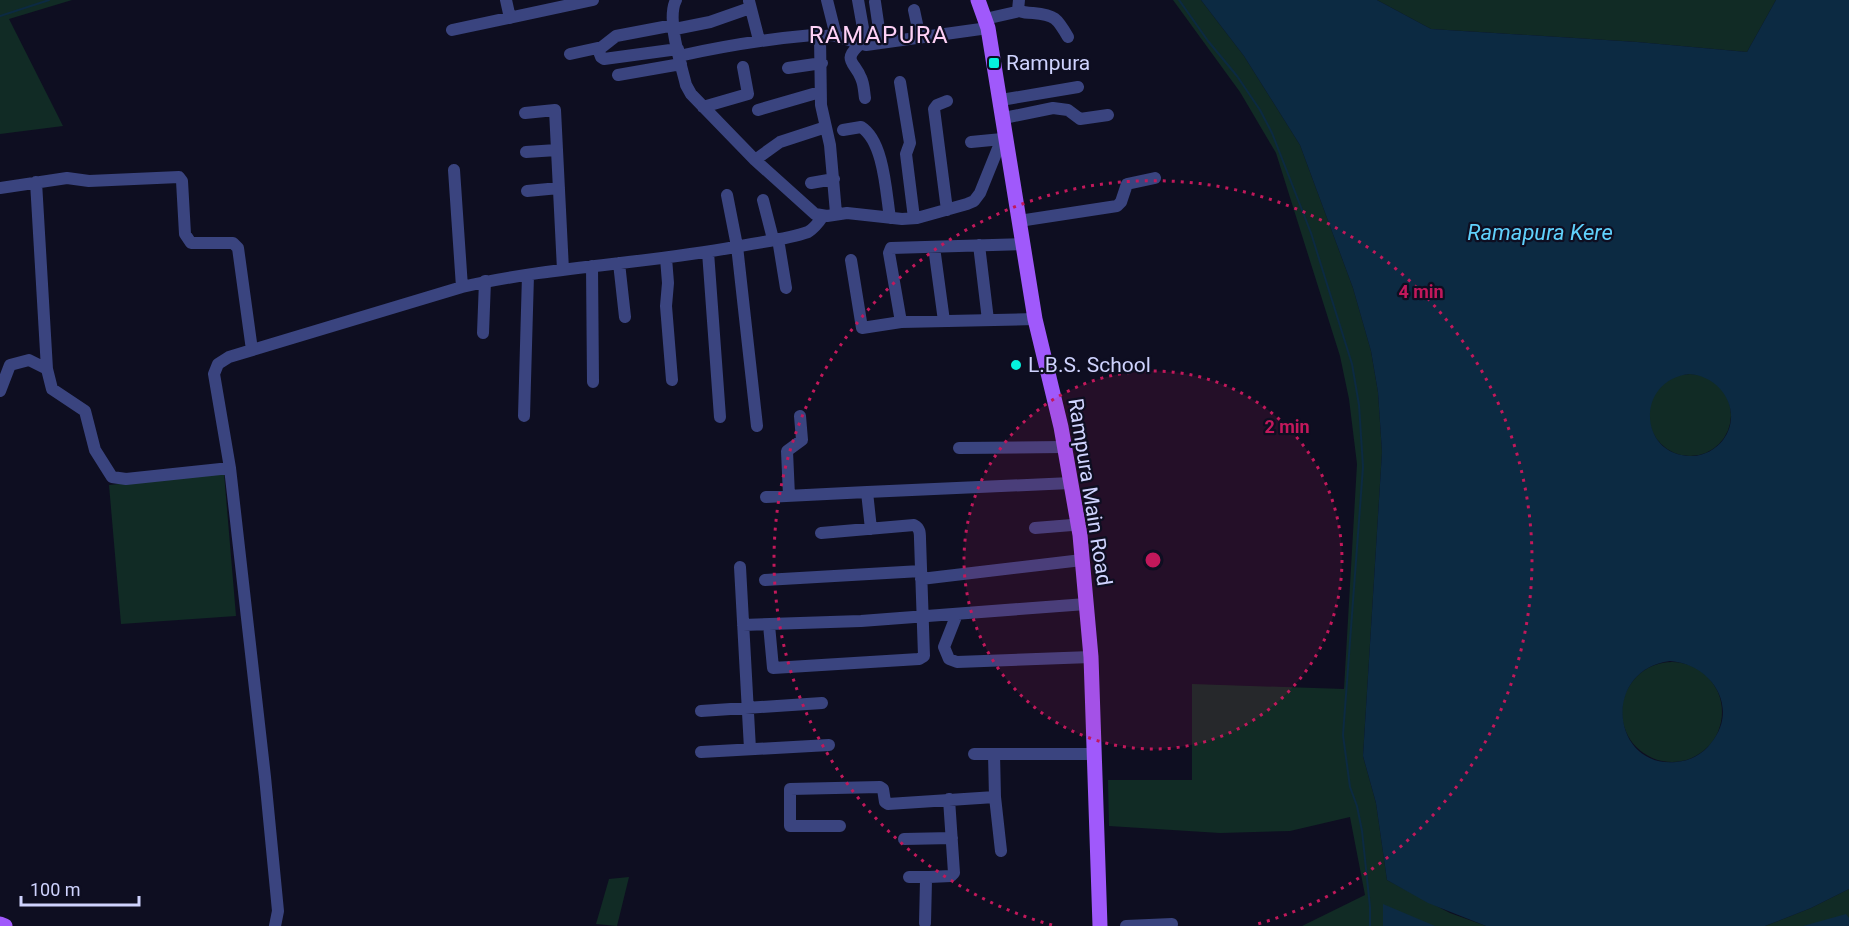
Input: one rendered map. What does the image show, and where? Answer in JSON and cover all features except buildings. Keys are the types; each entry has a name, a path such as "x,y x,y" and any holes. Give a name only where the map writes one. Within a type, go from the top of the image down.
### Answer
{"main road":[{"name":"Rampura Main Road","path":"978,0 986,23 1001,100 1035,319 1064,447 1080,540 1091,657 1101,926"},
{"path":"0,924 5,926"}],"street":[{"path":"506,0 510,18"},
{"path":"452,30 510,18 548,5 593,0"},
{"path":"676,0 672,12 686,85 703,107 755,160 815,214 823,216 836,213 914,218 974,201 980,193 1004,129"},
{"path":"827,0 836,36"},
{"path":"858,0 862,45"},
{"path":"875,2 881,43"},
{"path":"570,54 598,49 616,36 710,22 749,4 759,40"},
{"path":"618,75 720,46 759,40 813,35 836,36 862,45 920,38 986,23 1019,5 1023,12 1052,16 1058,20 1068,37"},
{"path":"914,10 920,38"},
{"path":"820,37 822,63 820,92 830,145 836,213"},
{"path":"862,45 851,52 850,59 861,78 865,98"},
{"path":"598,49 604,59 680,56"},
{"path":"788,68 822,63"},
{"path":"703,107 748,94 743,67"},
{"path":"900,82 910,143 906,154 914,218"},
{"path":"1001,100 1078,87"},
{"path":"758,110 820,92"},
{"path":"947,101 937,105 934,109 947,210"},
{"path":"971,142 1053,108 1068,110 1080,119 1108,115"},
{"path":"525,113 555,110 563,270"},
{"path":"755,160 780,142 826,127"},
{"path":"843,130 861,127 871,137 883,169 890,218"},
{"path":"526,152 557,150"},
{"path":"454,170 462,287"},
{"path":"0,188 68,178 89,181 179,177 182,181 185,234 189,241 191,243 233,243 238,248 252,350"},
{"path":"1019,221 1117,206 1121,202 1127,184 1155,178"},
{"path":"811,183 834,179"},
{"path":"36,182 47,369 54,392 85,411 95,450 112,477 126,479 230,468"},
{"path":"527,191 559,188"},
{"path":"727,195 737,246 757,426"},
{"path":"763,200 776,239 786,288"},
{"path":"275,926 278,910 273,851 230,468 215,369 218,363 229,357 485,281 708,252 776,239 812,230 823,216"},
{"path":"900,322 889,250 891,248 1023,244"},
{"path":"979,245 988,320"},
{"path":"934,247 944,321"},
{"path":"708,252 720,417"},
{"path":"666,258 668,283 666,306 672,380"},
{"path":"851,260 862,328 900,322 1035,319"},
{"path":"619,263 625,316"},
{"path":"592,266 593,382"},
{"path":"524,416 528,275"},
{"path":"483,333 485,281"},
{"path":"0,391 10,365 29,360 47,369"},
{"path":"789,496 787,451 802,440 801,416"},
{"path":"959,448 1064,447"},
{"path":"766,497 1071,483"},
{"path":"867,492 870,529"},
{"path":"1074,501 1069,502 1072,525 1074,538 1080,540"},
{"path":"1035,528 1072,525"},
{"path":"768,625 773,668 919,659 924,653 920,531 917,527 821,533"},
{"path":"765,580 921,575 1082,560"},
{"path":"740,567 750,749"},
{"path":"743,625 957,614 1086,604"},
{"path":"957,614 944,647 949,659 957,662 1091,657"},
{"path":"701,711 822,703"},
{"path":"701,752 829,745"},
{"path":"975,754 1094,754"},
{"path":"994,754 995,797 1001,851"},
{"path":"840,826 789,826 790,789 880,787 883,789 885,802 888,804 995,797"},
{"path":"909,876 951,876 954,873 949,799"},
{"path":"904,839 952,838"},
{"path":"926,923 926,880 929,877"},
{"path":"1126,926 1172,924"}],"green space":[{"path":"0,0 72,0 9,19 63,126 0,134"},
{"path":"1173,0 1201,0 1244,56 1300,145 1353,288 1371,351 1378,392 1382,452 1363,756 1376,803 1387,880 1450,913 1486,926 1302,926 1365,895 1350,817 1290,831 1220,833 1109,826 1108,780 1192,780 1192,684 1344,689 1357,464 1349,399 1340,356 1276,153 1240,92"},
{"path":"1377,0 1776,0 1747,52 1637,42 1431,29"},
{"path":"1690,374 1706,377 1719,386 1728,399 1731,415 1728,431 1719,444 1706,453 1690,456 1674,453 1661,444 1652,431 1649,415 1652,399 1661,386 1674,377"},
{"path":"224,473 236,616 121,624 109,485"},
{"path":"1672,662 1691,665 1708,676 1719,693 1722,712 1719,731 1708,748 1691,759 1672,762 1653,759 1636,748 1625,731 1622,712 1625,693 1636,676 1653,665"},
{"path":"629,877 617,926 596,924 609,879"},
{"path":"1849,889 1849,926 1765,926 1811,908"}],"water":[{"name":"Ramapura Kere","path":"1201,0 1377,0 1431,29 1637,42 1747,52 1776,0 1849,0 1849,889 1811,908 1765,926 1486,926 1428,903 1387,880 1376,803 1363,756 1382,452 1378,392 1371,351 1353,288 1300,145 1244,56","holes":["1689,374 1701,376 1719,388 1726,397 1731,418 1729,429 1723,440 1713,449 1696,456 1674,453 1661,445 1653,432 1650,418 1652,403 1659,390 1671,380","1670,661 1685,664 1698,670 1709,679 1722,702 1723,716 1719,730 1708,747 1700,754 1676,762 1654,760 1638,750 1627,735 1623,717 1624,698 1633,681 1648,668"]},
{"path":"1383,904 1435,926 1383,926"},
{"path":"1846,914 1849,918 1849,926 1803,926"}],"waterway":[{"path":"0,16 49,0"},
{"path":"1179,0 1208,41 1237,76 1260,110 1272,133 1311,233 1352,364 1359,405 1363,467 1343,735 1350,787 1362,831 1370,926"}],"place":[{"name":"Rampura","path":"994,63"},
{"name":"L.B.S. School","path":"1016,365"}],"district":[{"name":"RAMAPURA","path":"879,35"}]}
